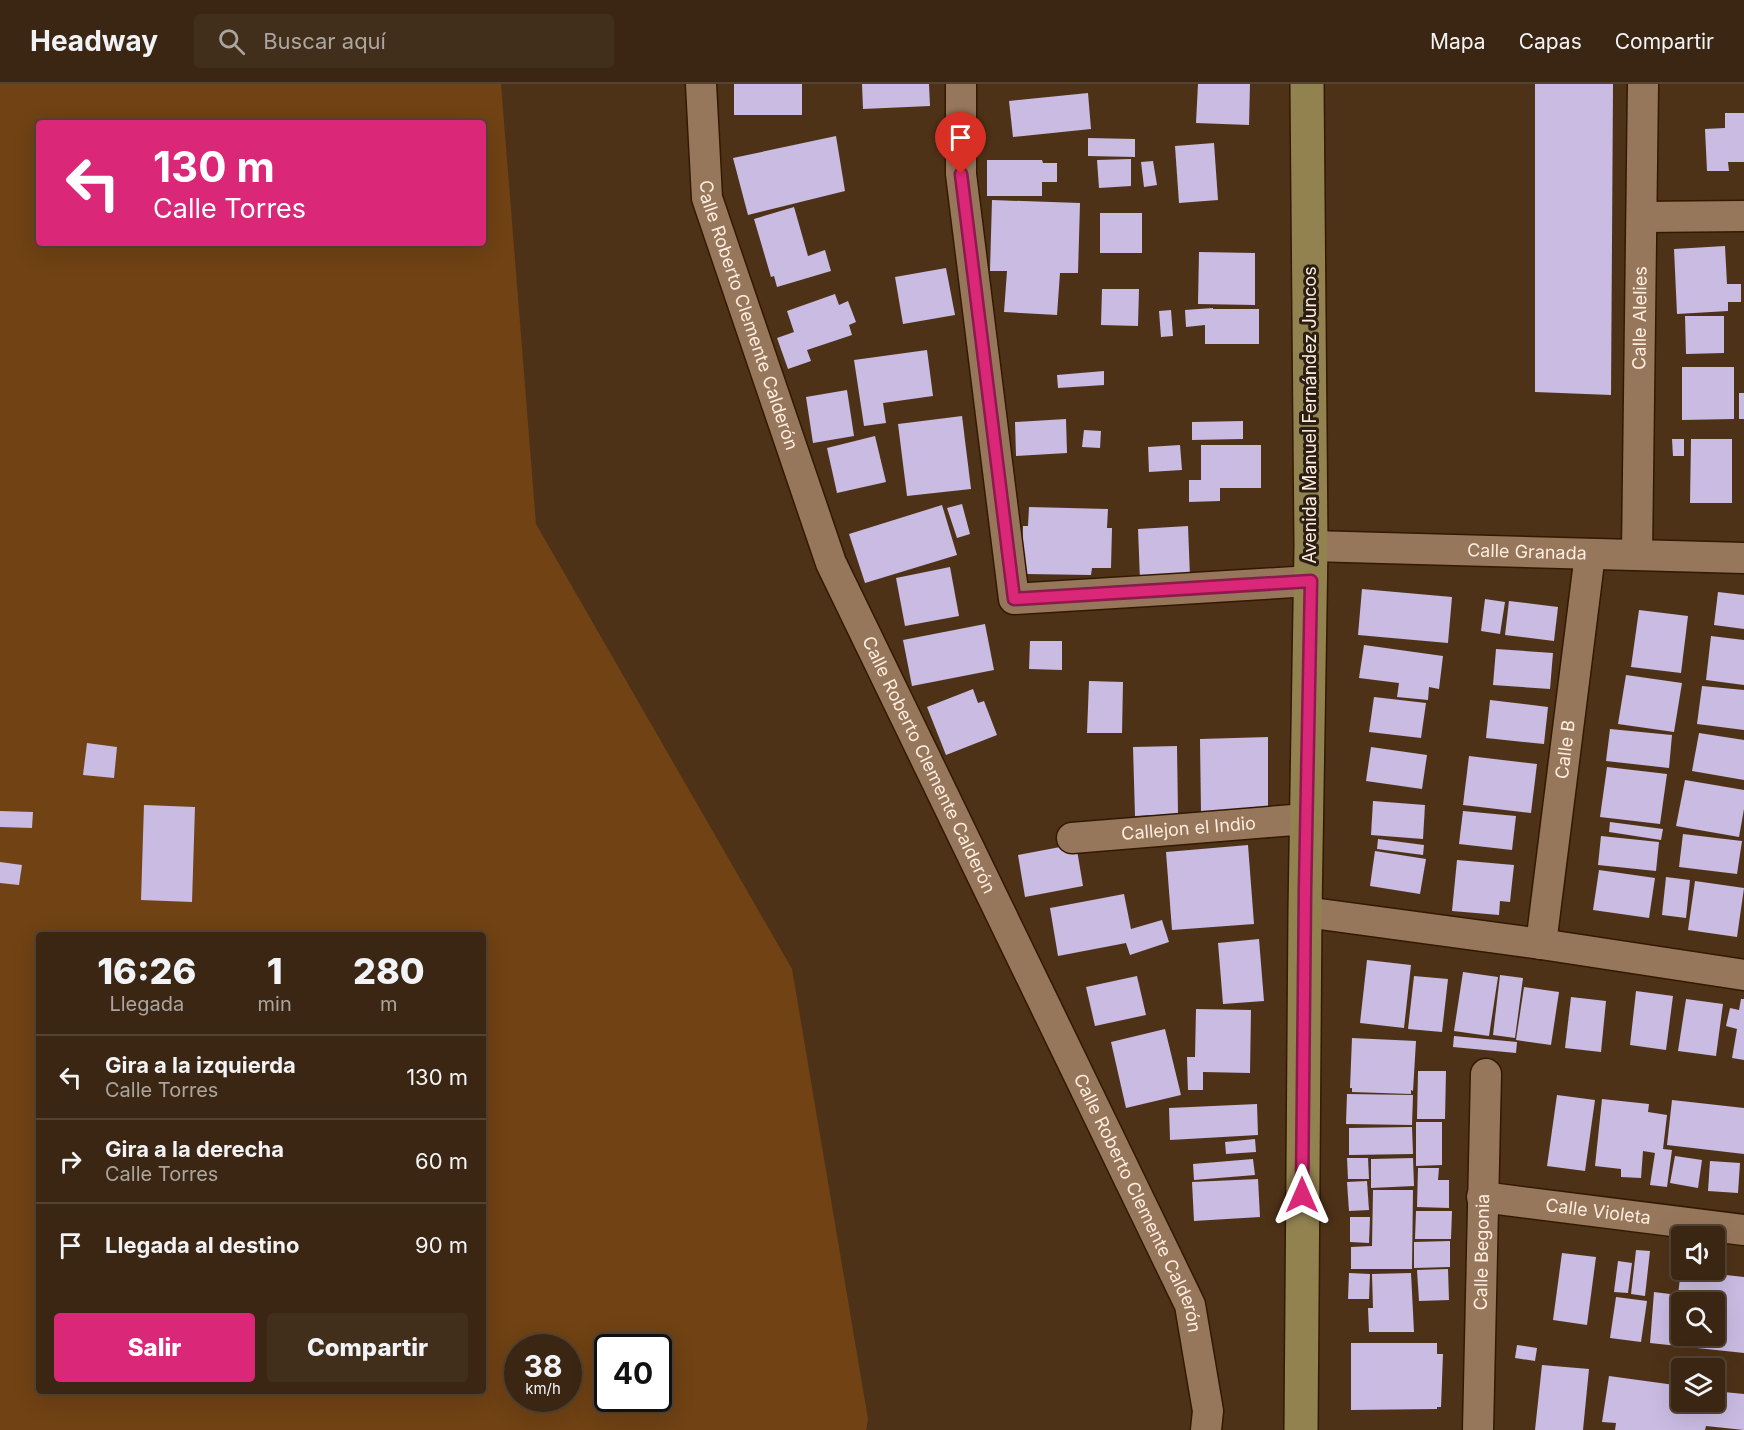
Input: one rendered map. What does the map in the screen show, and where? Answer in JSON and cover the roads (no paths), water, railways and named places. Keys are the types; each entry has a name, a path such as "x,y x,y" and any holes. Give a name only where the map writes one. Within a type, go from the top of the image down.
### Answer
{"street":[{"name":"Calle Roberto Clemente Calderón","path":"701,84 707,198 831,563 1190,1305 1208,1411 1206,1430"},
{"path":"961,84 961,174 1014,599 1311,581"},
{"name":"Avenida Manuel Fernández Juncos","path":"1301,1430 1306,819 1311,581 1307,84"},
{"name":"Calle Alelies","path":"1637,554 1643,84"},
{"path":"1642,217 1744,216"},
{"name":"Calle Granada","path":"1311,546 1744,558"},
{"name":"Calle B","path":"1541,944 1590,554"},
{"name":"Callejon el Indio","path":"1072,838 1306,819"},
{"path":"1305,912 1541,944 1744,975"},
{"name":"Calle Begonia","path":"1478,1430 1486,1074"},
{"name":"Calle Violeta","path":"1482,1197 1744,1230"}]}
